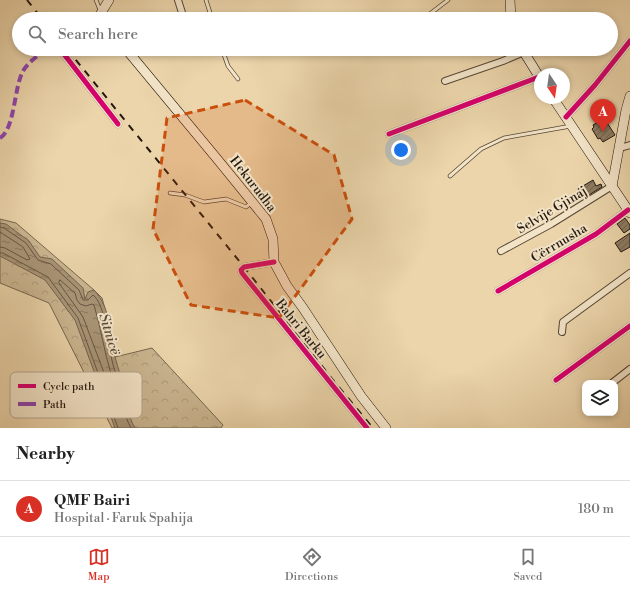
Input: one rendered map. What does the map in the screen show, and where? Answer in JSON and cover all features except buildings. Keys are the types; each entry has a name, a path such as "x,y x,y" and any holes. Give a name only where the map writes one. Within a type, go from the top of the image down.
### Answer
{"main road":[{"path":"105,12 109,0"},
{"path":"510,0 511,12"},
{"name":"Hekurudha","path":"132,56 266,220 273,239 274,262 287,286 361,396 386,428"},
{"path":"527,56 534,68"},
{"path":"612,186 630,96"},
{"path":"557,104 629,212"}],"street":[{"path":"178,0 182,12"},
{"path":"566,117 595,85 630,41"},
{"path":"65,56 118,124"},
{"path":"445,81 503,61 512,56"},
{"path":"389,134 534,80"},
{"path":"620,148 630,145"},
{"name":"Selvije Gjinaj","path":"501,251 551,224 612,186"},
{"name":"Cërrnusha","path":"498,291 590,238 629,212"},
{"name":"Bahri Barku","path":"274,262 244,267 241,270 367,428"},
{"path":"562,332 563,322 630,273"},
{"path":"556,380 630,326"},
{"path":"616,380 630,369"}],"lane":[{"path":"96,0 101,12"},
{"path":"206,0 210,12"},
{"path":"432,12 448,0"},
{"path":"224,56 228,66 238,79"},
{"path":"450,176 481,149 504,138 572,126"},
{"path":"170,193 185,195 204,202 226,199 246,207 252,202"}],"highlighted area":[{"path":"245,100 334,155 352,219 279,318 191,305 153,229 167,118"}],"green space":[{"path":"0,219 16,223 102,298 109,323 115,357 152,348 223,425 221,428 112,428 107,418 142,418 142,372 84,372 49,303 0,283"}],"water":[{"name":"Sitnicë","path":"0,223 6,224 29,241 40,257 52,259 83,288 85,299 88,292 94,290 100,297 107,313 119,372 94,372 75,320 45,280 0,256"},
{"path":"111,418 130,418 135,428 115,428"}],"railway":[{"path":"27,0 36,12"},
{"path":"73,56 373,428"}],"marked path":[{"path":"0,138 9,126 23,71 38,56"}],"cycle path":[{"path":"566,117 595,85 630,41"},
{"path":"65,56 118,124"},
{"path":"389,134 534,79"},
{"path":"498,291 596,234 628,210"},
{"path":"274,262 244,267 241,270 367,428"},
{"path":"556,380 630,326"}],"place":[{"name":"QMF Bairi","path":"603,132"}]}
